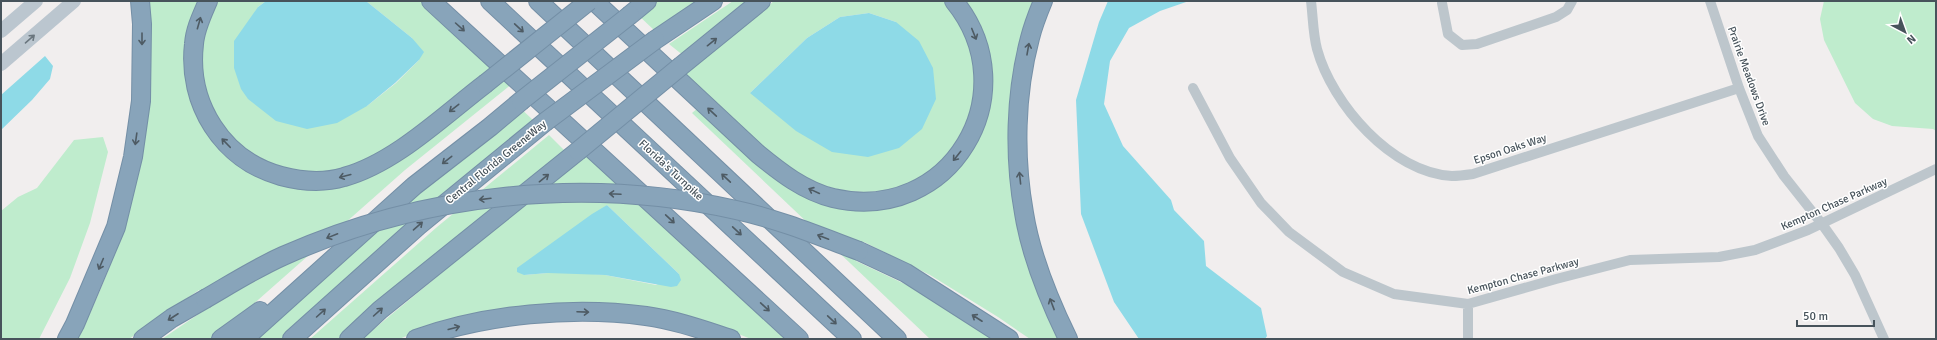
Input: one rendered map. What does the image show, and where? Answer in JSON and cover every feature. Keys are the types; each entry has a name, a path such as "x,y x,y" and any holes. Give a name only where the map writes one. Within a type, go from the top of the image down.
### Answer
{"highway":[{"path":"67,339 76,324 116,227 133,157 141,101 142,24 140,1"},
{"path":"208,1 200,18 194,43 192,67 196,90 213,128 239,156 256,167 273,174 292,179 318,180 343,178 369,168 394,155 589,1"},
{"path":"431,1 799,339"},
{"name":"Florida's Turnpike","path":"490,1 852,339"},
{"path":"538,1 897,339"},
{"path":"594,1 758,154 780,172 819,194 858,202 901,195 927,183 951,164 972,133 983,100 982,62 974,32 965,14 954,1"},
{"path":"244,339 414,186 647,1"},
{"name":"Central Florida GreeneWay","path":"292,339 418,226 545,122 655,40 713,1"},
{"path":"349,339 380,310 578,151 761,1"},
{"path":"1043,1 1030,38 1019,97 1018,154 1024,213 1037,264 1057,316 1068,339"},
{"path":"143,339 172,318 282,256 386,218 428,208 516,195 608,194 674,198 737,210 801,229 859,251 906,273 1009,339"},
{"path":"221,339 324,266"},
{"path":"416,339 458,327 493,320 566,312 646,316 679,323 731,339"}],"main road":[{"path":"1,31 36,1"},
{"path":"1,64 74,1"}],"street":[{"name":"Epson Oaks Way","path":"1311,1 1318,49 1332,86 1346,110 1366,132 1411,164 1426,171 1452,176 1473,174 1739,88"},
{"path":"1442,3 1448,34 1462,45 1476,44 1556,17 1567,10 1572,1"},
{"name":"Prairie Meadows Drive","path":"1710,1 1739,88 1758,136 1784,176 1822,224 1855,275 1884,339"},
{"name":"Kempton Chase Parkway","path":"1193,88 1230,158 1261,203 1289,232 1343,272 1394,294 1468,304 1630,260 1720,257 1755,250 1822,224 1936,168"},
{"path":"1468,304 1468,339"}],"green space":[{"path":"148,1 199,1 187,33 184,68 192,97 217,145 326,188 506,77 513,83 405,170 214,339 162,339 209,307 199,290 129,339 77,339 113,259 131,203 144,146 150,88"},
{"path":"217,1 266,1 258,7 367,106 396,83 419,60 412,38 366,1 425,1 496,66 420,127 378,155 358,165 338,171 307,173 291,170 262,160 236,143 225,132 205,93 202,86 200,65 202,42 208,20"},
{"path":"656,1 696,1 655,31 637,14"},
{"path":"733,1 752,1 684,56 669,44"},
{"path":"774,1 944,1 956,16 964,30 973,62 976,84 973,104 966,122 955,143 942,160 926,174 908,184 888,190 867,192 845,190 822,185 800,176 772,155 683,74","holes":["869,13 896,22 750,93 807,38 840,17"]},
{"path":"964,1 1033,1 1025,30 1011,106 1058,339 1030,339 998,317 930,275 864,242 856,261 909,286 994,339 930,339 692,113 699,107 759,162 876,208 973,147 982,128 988,110 992,72 984,36"},
{"path":"1824,1 1936,1 1936,131 1933,129 1892,126 1873,119 1855,103 1824,40 1820,19"},
{"path":"517,105 534,121 447,190 282,339 241,339"},
{"path":"549,135 567,153 343,339 310,339 437,227"},
{"path":"103,137 108,152 90,223 70,278 39,339 1,339 1,211 18,197 37,188 74,140"},
{"path":"587,152 791,339 751,339 703,320 671,312 422,330 399,339 362,339","holes":["607,205 679,274 656,285 605,275 581,273 524,275"]}],"water":[{"path":"266,1 366,1 412,38 424,52 419,60 395,83 367,106 337,123 307,129 276,121 248,99 241,89 234,68 234,41 258,7"},
{"path":"1108,1 1189,1 1160,11 1129,28 1110,61 1104,104 1123,146 1171,200 1174,210 1204,241 1206,266 1261,308 1267,336 1265,339 1139,339 1114,302 1081,214 1076,100 1099,22"},
{"path":"869,13 896,22 919,41 933,68 936,99 922,129 899,148 868,157 832,152 796,131 750,93 807,38 840,17"},
{"path":"45,56 53,66 50,79 32,100 1,130 1,95"},
{"path":"607,205 679,274 681,280 677,286 671,287 605,275 548,273 524,275 517,272 517,268 592,214"}]}
